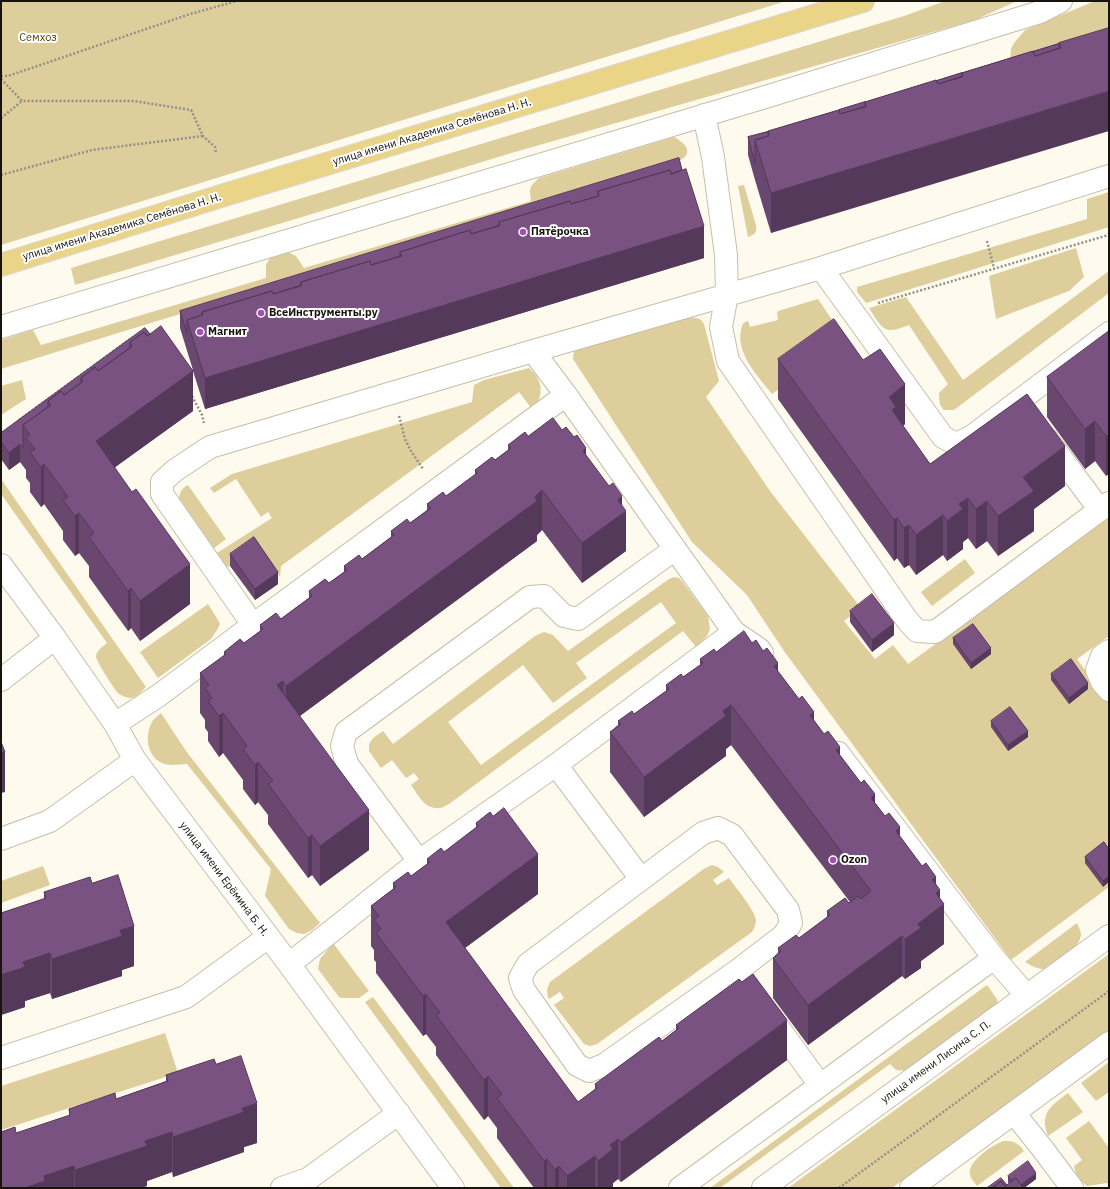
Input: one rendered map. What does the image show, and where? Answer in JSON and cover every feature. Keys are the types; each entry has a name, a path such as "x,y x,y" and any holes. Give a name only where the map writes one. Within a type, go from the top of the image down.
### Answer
{"main road":[{"name":"улица имени Академика Семёнова Н. Н.","path":"1,265 863,1"}],"street":[{"path":"1,327 1040,12 1061,1"},
{"path":"704,115 713,157 726,255 727,294 722,327 728,361 907,620 917,631 935,632 1104,506 1027,412"},
{"path":"253,625 162,494 162,482 174,471 210,447 727,294 821,268 1109,176"},
{"path":"821,268 943,436 956,444 1027,412 1109,333"},
{"path":"533,351 566,395 674,550 734,632 759,649 774,668"},
{"path":"115,724 158,696 566,395"},
{"path":"419,861 347,764 342,746 346,732 530,597 544,596 564,616 578,619 674,550"},
{"name":"улица имени Ерёмина Б. Н.","path":"1,565 55,638 115,724 135,760 289,964 454,1188"},
{"path":"289,964 419,861 556,765 734,632"},
{"path":"1,680 55,638"},
{"path":"1109,651 1102,656 1097,670 1102,682 1109,690"},
{"path":"826,738 994,958 1027,996"},
{"path":"1,839 50,821 135,760"},
{"path":"556,765 641,880"},
{"path":"718,828 732,835 788,910 791,923 784,935 742,977 604,1065 589,1071 577,1064 524,990 520,978 528,964 641,880 703,833 718,828"},
{"name":"улица имени Лисина С. П.","path":"763,1188 1109,936"},
{"path":"1,1058 186,998 268,937"},
{"path":"680,1188 994,958"},
{"path":"760,1003 820,1086"},
{"path":"910,1188 1109,1043"},
{"path":"282,1188 308,1179 398,1113"},
{"path":"1014,1113 1072,1188"}],"path":[{"path":"1,77 8,76 190,14 237,1"},
{"path":"1,77 22,101"},
{"path":"1,118 22,101 134,101 191,110 203,136 215,147 216,153"},
{"path":"1,175 92,150 203,136"},
{"path":"853,312 868,306 1109,234"},
{"path":"989,248 994,268"},
{"path":"14,424 133,337"},
{"path":"191,393 202,415 210,447"},
{"path":"401,423 410,451 438,489"},
{"path":"839,1188 1109,991"}],"green space":[{"name":"Семхоз","path":"1,1 786,1 1,245"},
{"path":"945,1 1017,1 975,20 508,154 75,285 71,268 904,16"},
{"path":"1095,1 1109,1 1109,29 1010,60 1011,49 1014,43 1025,30"},
{"path":"674,137 684,144 687,150 685,157 681,160 1,369 1,340 33,330 41,345 266,278 266,265 271,256 288,252 296,256 304,268 531,201 530,188 539,178"},
{"path":"744,185 756,225 755,233 748,237 738,186"},
{"path":"1109,192 1109,227 866,303 857,292 857,287 1087,219 1087,199"},
{"path":"1076,248 1084,277 1069,291 996,319 989,276"},
{"path":"1109,271 1109,293 954,410 944,410 941,406 939,393 948,384 909,325 896,330 887,330 878,322 869,308 906,297 963,380"},
{"path":"818,299 847,342 772,394 749,364 745,356 740,339 742,325 748,321 750,327 778,320 778,311"},
{"path":"691,317 700,319 704,324 719,381 706,397 770,491 861,608 844,621 875,659 893,645 908,664 1109,518 1109,636 1077,659 1109,703 1109,887 1011,960 784,651 747,595 692,542 573,359 574,351 579,348"},
{"path":"529,368 537,377 541,388 539,399 532,409 519,392 281,566 280,577 258,546 226,568 217,553 272,518 268,512 261,517 236,479 214,493 210,488 232,474 472,402 474,385 484,380"},
{"path":"22,380 26,399 1,415 1,386"},
{"path":"1,479 146,687 139,694 129,698 119,694 106,676 96,655 98,651 107,643 1,494"},
{"path":"188,485 226,539 214,548 179,498 184,487"},
{"path":"965,559 975,573 932,606 921,592"},
{"path":"674,577 679,578 708,616 710,629 707,636 696,647 683,631 449,804 442,808 430,807 422,801 411,785 419,779 414,773 406,778 392,760 381,768 369,751 369,744 373,738 383,731 393,744 535,636 544,632 553,635 568,651 669,579","holes":["661,602 676,623 481,765 448,722 523,665 553,703 587,678 576,663"]},
{"path":"208,604 220,624 211,639 158,678 140,652"},
{"path":"161,713 186,751 320,923 312,930 304,934 297,933 289,929 265,896 271,869 187,764 167,765 154,757 149,746 148,734 153,721"},
{"path":"712,865 718,867 724,872 713,880 717,885 729,878 752,910 756,920 752,932 597,1044 590,1046 584,1044 554,1005 564,998 560,992 549,999 547,990 550,982 705,868"},
{"path":"43,866 50,885 1,903 1,881"},
{"path":"1077,923 1081,935 1072,951 1045,970 1034,967 1025,962"},
{"path":"333,943 369,991 359,998 339,997 318,969 320,959"},
{"path":"1109,954 1109,1030 892,1188 788,1188"},
{"path":"987,985 997,999 998,1004 906,1071 896,1070 890,1064 720,1188 710,1188"},
{"path":"373,997 514,1188 501,1188 365,1002"},
{"path":"165,1033 178,1073 1,1130 1,1086"},
{"path":"1109,1062 1109,1092 1096,1101 1081,1083"},
{"path":"1068,1093 1083,1112 1048,1136 1045,1121 1048,1111 1056,1102"},
{"path":"1089,1121 1109,1148 1109,1185 1107,1183 1087,1186 1079,1178 1074,1166 1082,1160 1066,1138"},
{"path":"1003,1141 1015,1143 1024,1151 977,1186 970,1175 972,1164 987,1150"}],"building":[{"path":"1109,28 1109,91 771,193 755,140 769,136 768,131 839,110 840,114 866,106 865,102 936,80 938,84 963,76 962,73 1033,51 1035,56 1061,48 1059,43"},
{"path":"1059,44 1059,48 1035,56 1033,52"},
{"path":"962,73 962,77 938,84 937,81"},
{"path":"865,102 865,107 840,114 839,110"},
{"path":"768,132 768,136 755,140 755,163 748,137"},
{"path":"679,158 682,170 671,174 670,170 598,191 598,196 571,204 570,201 499,222 499,226 471,234 470,230 400,252 400,256 371,265 370,261 301,282 301,286 273,294 272,291 202,312 202,315 187,320 187,333 180,311"},
{"path":"686,169 704,226 205,378 187,320 203,315 202,312 272,291 273,294 301,285 301,282 370,261 371,265 402,256 400,252 470,230 471,234 500,225 499,222 570,201 571,204 599,196 598,191 670,170 671,174"},
{"path":"834,319 863,360 880,349 905,384 889,397 896,407 892,410 930,464 1027,394 1065,446 1023,477 1034,491 998,516 987,501 976,509 968,498 959,504 963,509 947,521 943,515 916,535 909,525 904,528 897,518 894,520 778,359"},
{"path":"161,326 193,371 96,441 132,492 136,489 190,564 140,601 131,588 128,591 89,537 94,533 79,513 75,516 63,500 68,497 44,464 41,467 30,452 35,449 26,438 30,435 23,425 51,405 48,401 61,391 64,395 83,381 81,378 95,367 98,371 132,346 130,342 144,332 147,336"},
{"path":"145,328 150,334 147,336 144,332 130,342 130,348 98,371 95,367 81,378 81,383 64,395 61,391 48,401 48,407 23,425 23,448 20,444 9,453 1,442 1,433"},
{"path":"1109,331 1109,434 1106,436 1095,421 1085,429 1047,377"},
{"path":"553,418 562,430 566,427 574,437 577,435 586,448 583,451 609,486 613,483 622,496 618,500 626,511 582,543 542,490 535,497 537,501 286,686 283,681 277,685 369,810 320,846 312,835 308,838 268,784 273,781 258,762 255,765 243,749 247,746 223,713 219,716 208,701 212,698 205,688 209,685 200,673 226,654 224,652 240,639 244,643 263,629 260,625 276,613 281,619 312,596 309,591 325,579 329,583 347,570 344,566 359,555 362,559 394,535 391,531 407,519 410,523 431,508 427,504 443,492 446,496 477,473 475,470 492,457 495,460 511,448 508,445 525,432 528,436"},
{"path":"254,537 278,572 255,589 230,554"},
{"path":"872,594 894,623 872,640 850,611"},
{"path":"973,624 991,648 971,663 953,638"},
{"path":"744,631 752,643 756,640 763,651 767,648 778,663 774,666 799,699 802,696 814,712 810,715 824,734 828,731 840,747 836,750 861,783 864,780 875,794 871,798 885,816 889,813 900,827 896,831 922,866 926,863 936,877 932,879 940,890 936,893 944,904 918,924 921,928 905,939 902,936 808,1005 773,958 781,951 778,948 796,935 799,938 830,915 827,911 845,898 849,903 858,896 861,899 871,891 731,705 723,711 726,716 644,777 610,732 621,724 618,721 632,711 634,714 669,689 666,685 681,674 683,677 703,663 700,659 714,649 716,652"},
{"path":"1071,659 1088,683 1069,698 1051,674"},
{"path":"1010,707 1028,731 1008,745 991,721"},
{"path":"1,742 5,752 1,753"},
{"path":"504,808 538,854 446,922 578,1102 597,1088 595,1084 659,1037 662,1041 679,1028 676,1025 739,979 742,982 753,974 787,1020 621,1142 618,1139 610,1145 613,1149 598,1161 595,1156 567,1176 559,1166 555,1170 547,1159 544,1161 497,1098 502,1094 488,1076 484,1080 436,1015 440,1013 426,994 423,996 376,933 381,929 374,920 379,916 371,906 396,887 393,883 408,872 411,876 430,862 427,859 441,848 444,852 478,826 476,823 490,812 493,816"},
{"path":"1104,842 1109,849 1109,876 1103,881 1085,857"},
{"path":"118,875 134,926 120,930 122,936 52,959 50,953 23,962 25,967 1,975 1,913 46,898 44,892 90,877 92,883"},
{"path":"241,1056 257,1103 242,1108 244,1112 173,1137 172,1132 145,1141 147,1146 75,1170 74,1166 44,1176 45,1181 25,1188 1,1188 1,1132 15,1127 16,1133 70,1115 69,1109 115,1093 116,1099 168,1081 166,1075 214,1059 216,1064"},
{"path":"1028,1161 1036,1173 1021,1185 1016,1178 1012,1181 1008,1176"},
{"path":"1001,1178 1007,1185 1005,1186 1001,1181 992,1188 987,1188"},
{"path":"1016,1178 1023,1188 992,1188 1001,1181 1005,1186"}],"place":[{"name":"Пятёрочка","path":"523,232"},
{"name":"ВсеИнструменты.ру","path":"261,313"},
{"name":"Магнит","path":"200,332"},
{"name":"Ozon","path":"833,860"}]}
